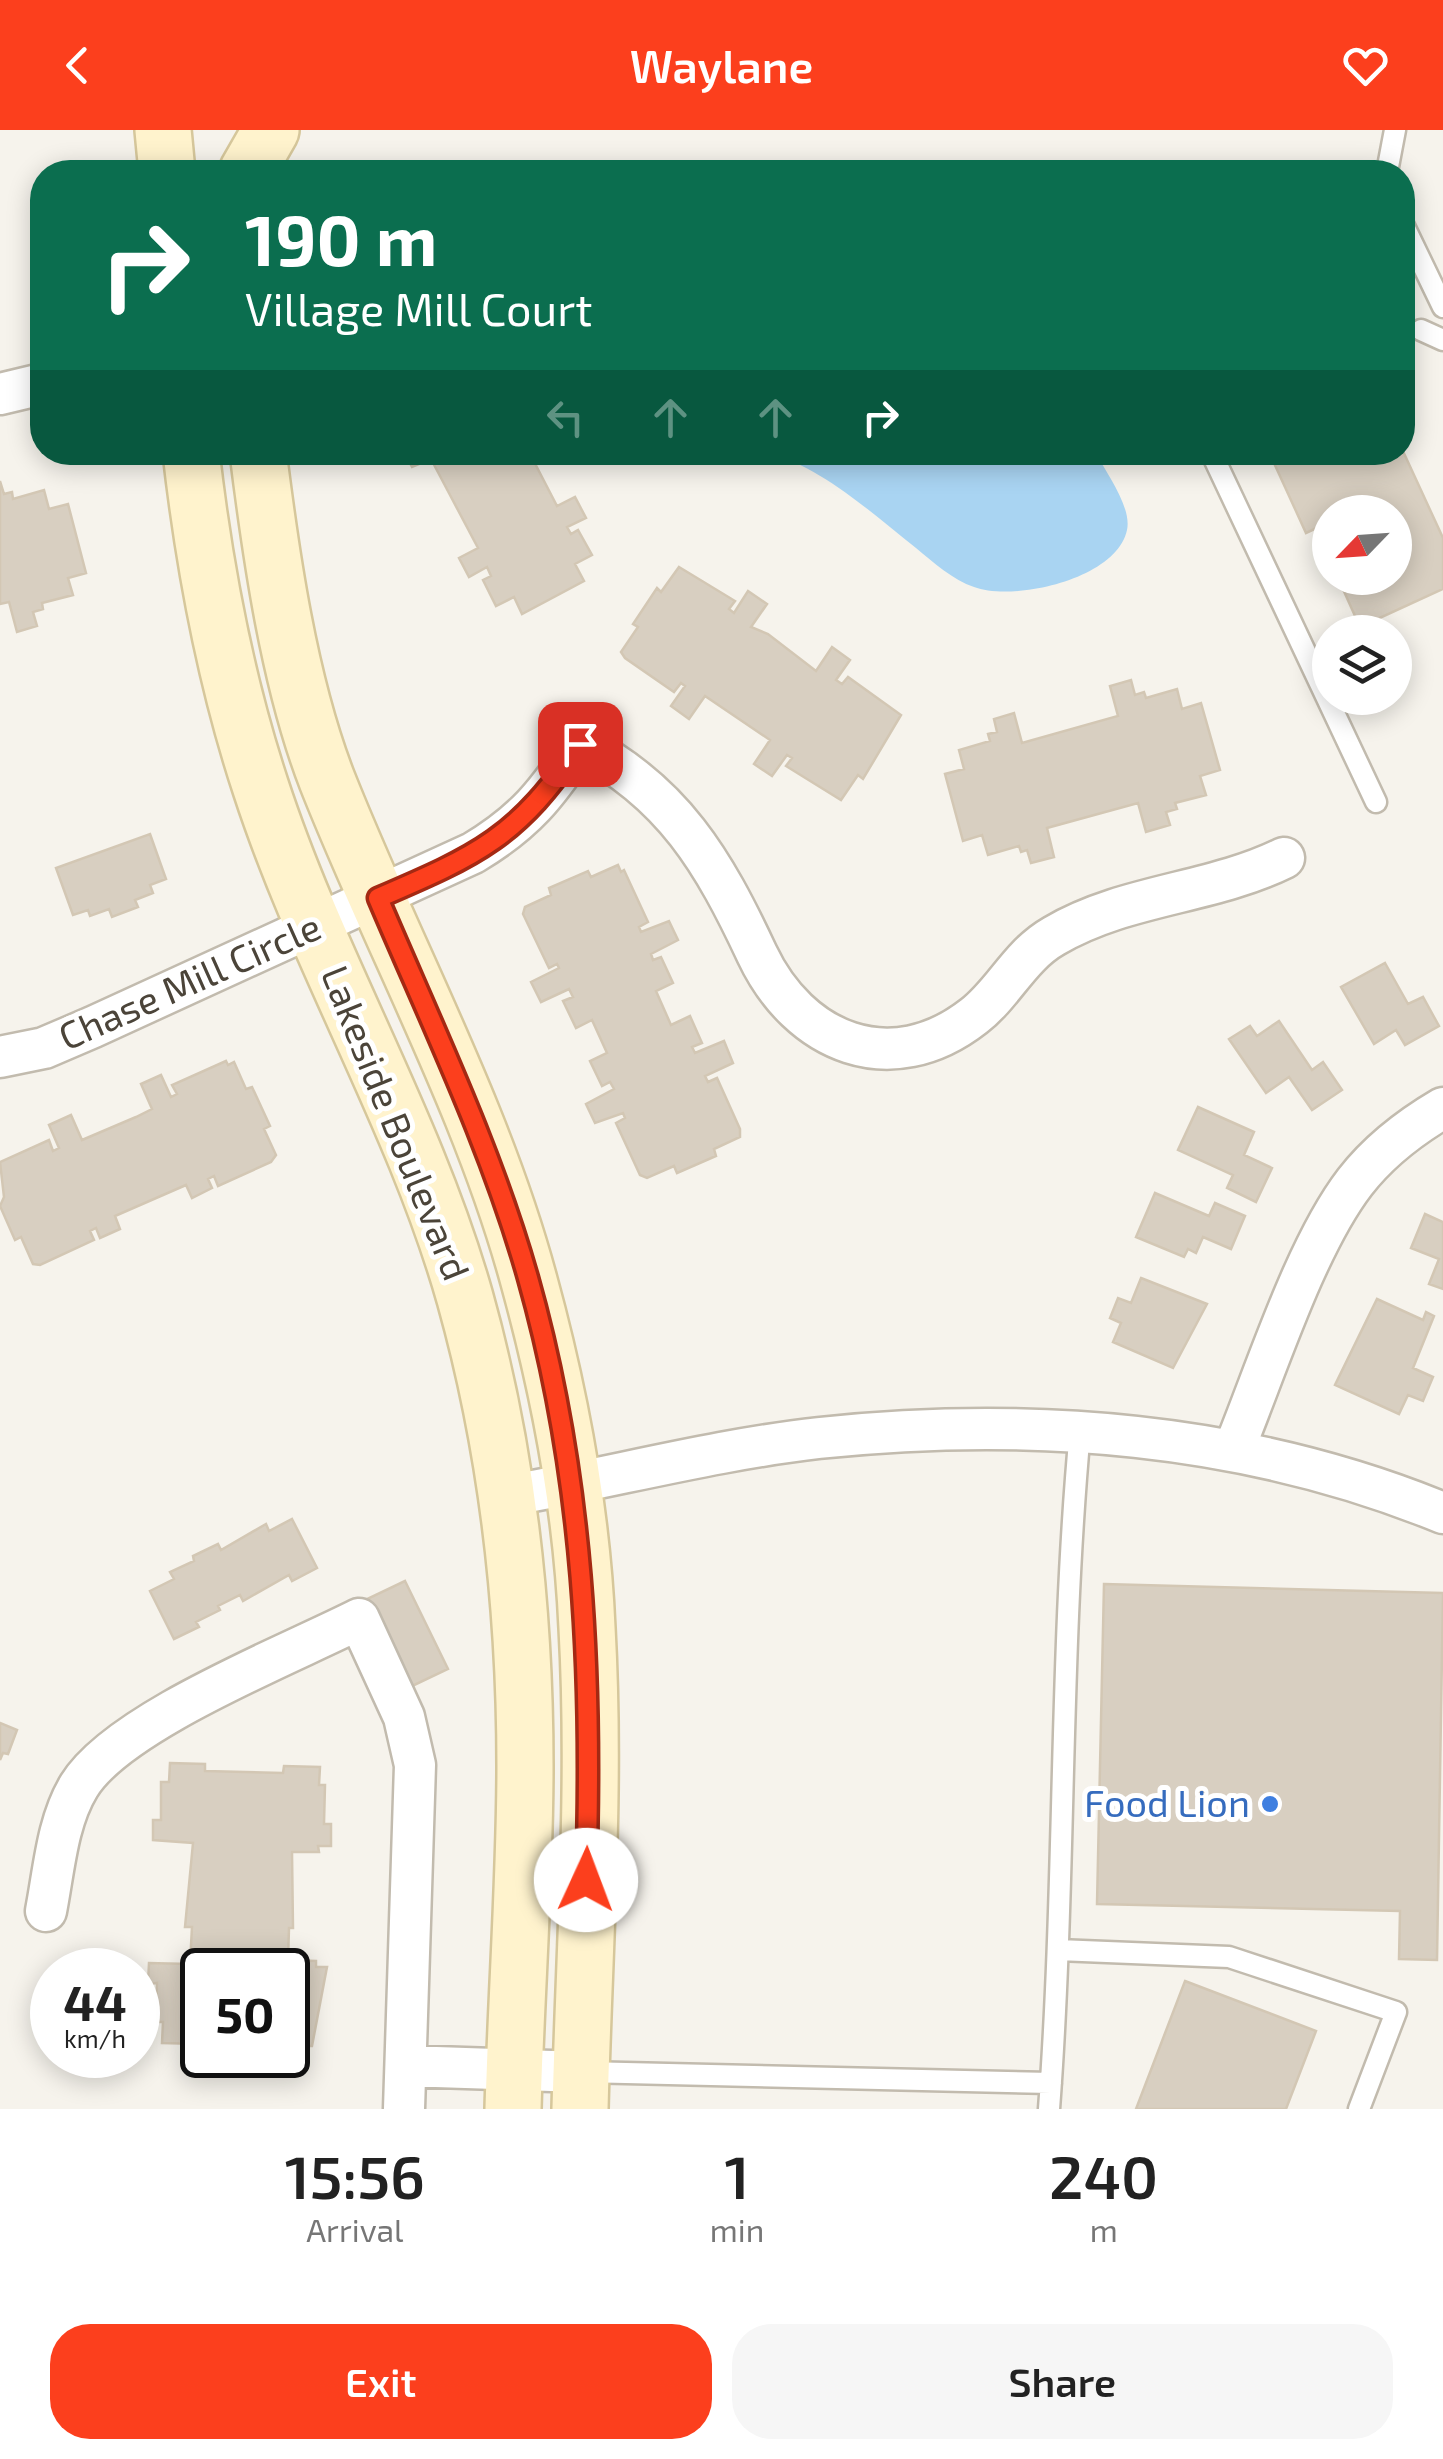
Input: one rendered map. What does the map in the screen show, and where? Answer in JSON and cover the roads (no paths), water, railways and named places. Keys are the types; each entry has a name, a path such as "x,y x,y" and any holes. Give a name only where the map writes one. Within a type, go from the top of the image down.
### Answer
{"main road":[{"path":"163,130 165,160"},
{"path":"232,130 235,160"},
{"path":"254,160 271,130"},
{"name":"Lakeside Boulevard","path":"192,465 202,548 228,668 261,789 314,926 425,1176 466,1300 506,1496 520,1638 525,1766 514,2089"},
{"name":"Lakeside Boulevard","path":"260,465 268,530 296,666 325,775 484,1146 522,1258 552,1374 573,1484 588,1626 580,2090"}],"street":[{"path":"0,394 30,387"},
{"name":"Chase Mill Circle","path":"0,1057 44,1048 93,1028 435,873 515,828 546,796 580,744 618,764 662,799 693,836 740,916 777,992 808,1022 847,1044 881,1050 916,1046 955,1030 978,1014 1019,963 1054,936 1150,900 1246,877 1284,858"},
{"path":"1234,1449 1322,1238 1354,1183 1388,1144 1443,1108"},
{"path":"506,1496 817,1438 932,1430 1080,1431 1234,1449 1330,1472 1443,1513"},
{"path":"46,1911 65,1815 98,1761 145,1726 359,1620 404,1717 415,1765 404,2109"},
{"path":"406,2066 514,2089 580,2090"}],"lane":[{"path":"1389,160 1395,130"},
{"path":"1415,249 1443,307"},
{"path":"1421,330 1443,340"},
{"path":"1218,465 1376,802"},
{"path":"1049,2109 1058,1950 1068,1557 1080,1431"},
{"path":"1058,1950 1229,1957 1396,2012 1359,2109"},
{"path":"580,2090 1051,2082"}],"water":[{"path":"799,465 1102,465 1126,511 1127,530 1119,547 1085,574 1037,588 992,591 951,575 865,507"}],"place":[{"name":"Food Lion","path":"1270,1804"}]}
